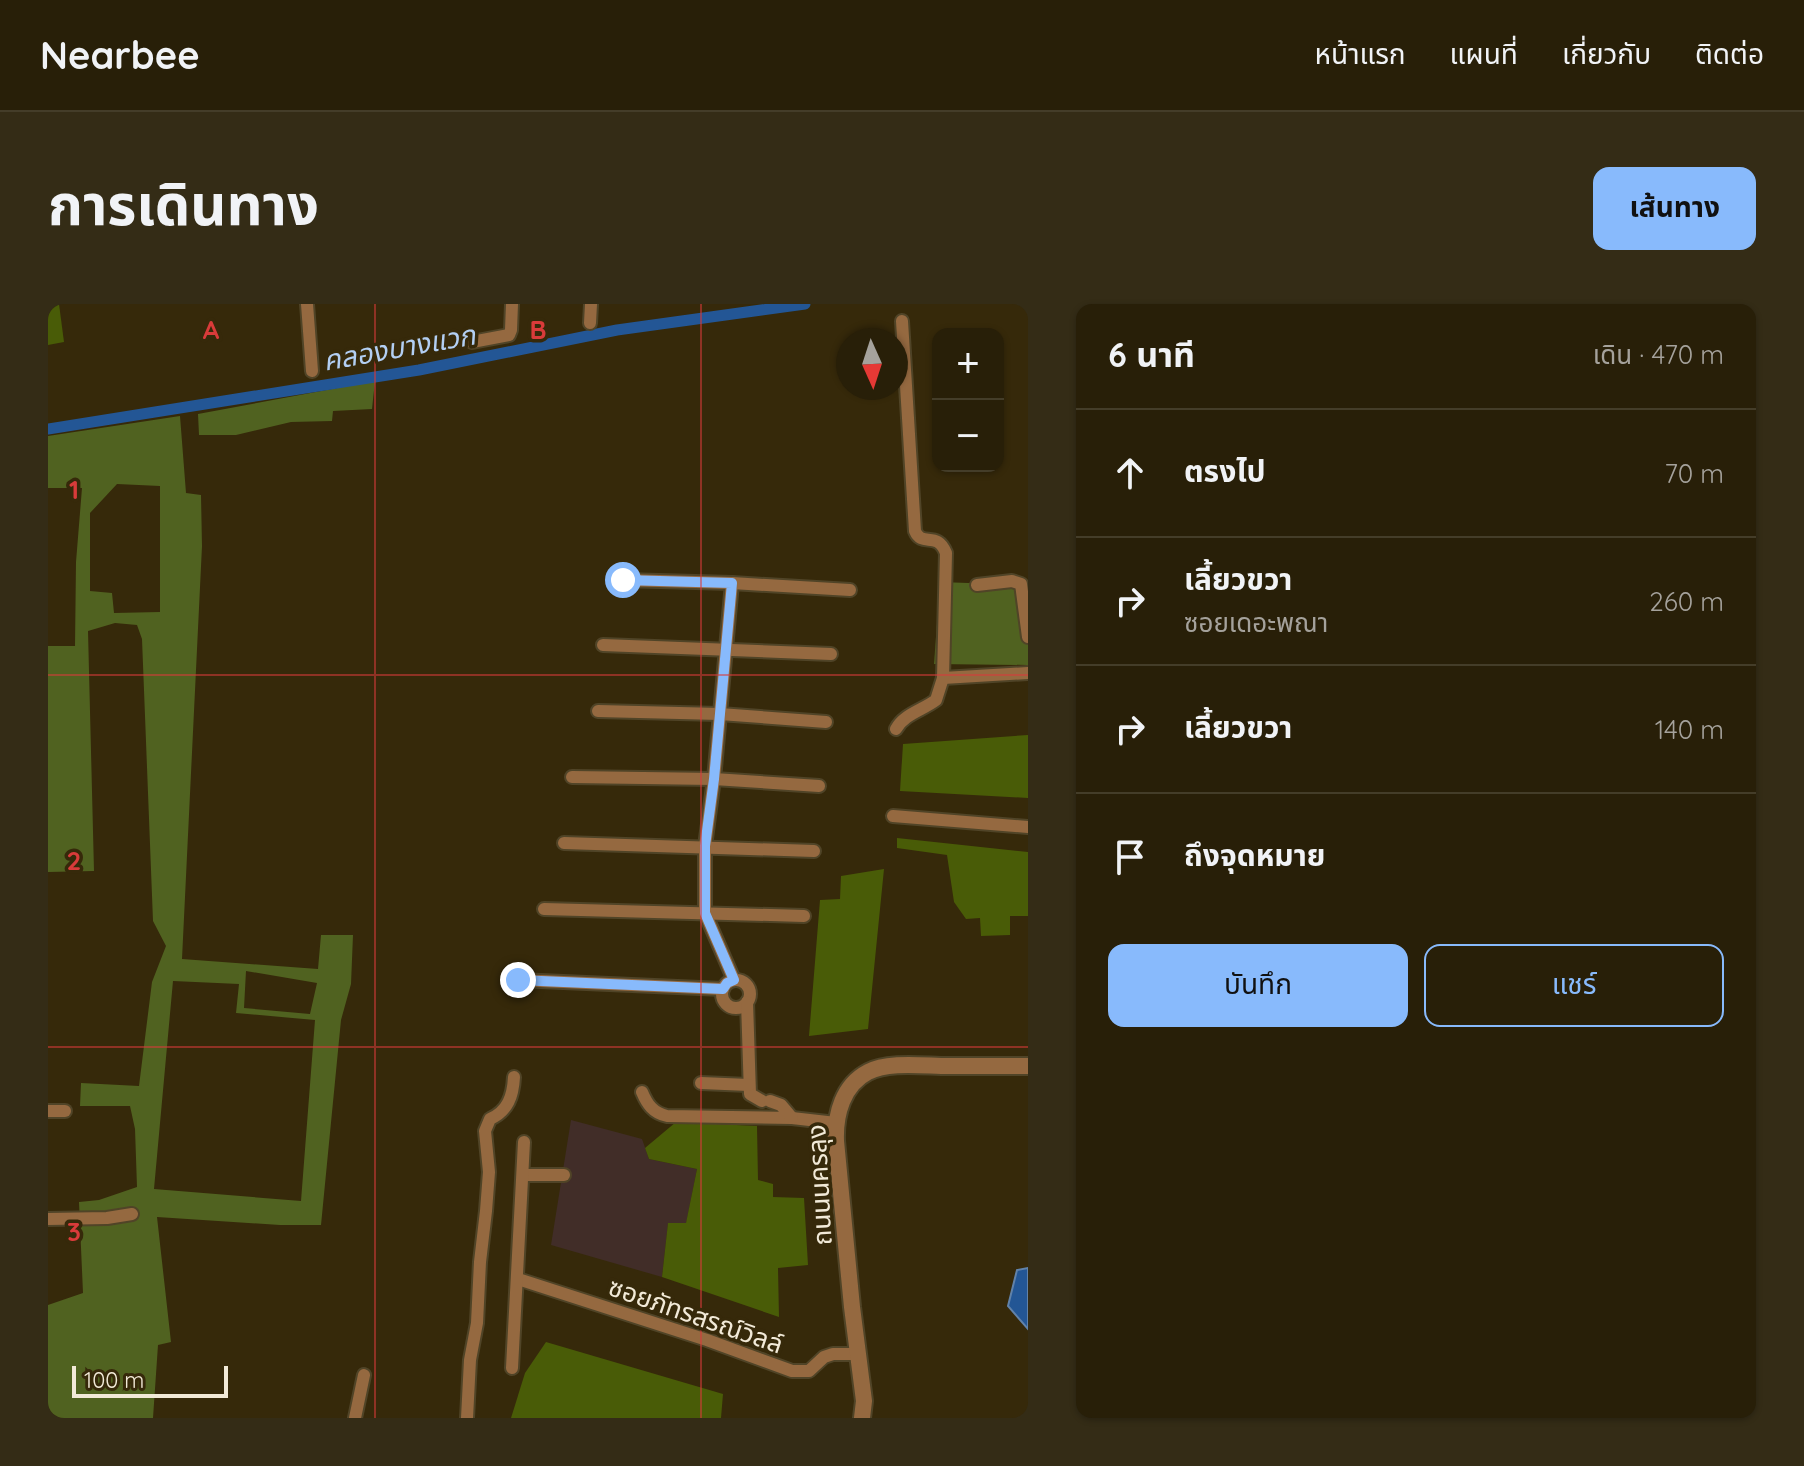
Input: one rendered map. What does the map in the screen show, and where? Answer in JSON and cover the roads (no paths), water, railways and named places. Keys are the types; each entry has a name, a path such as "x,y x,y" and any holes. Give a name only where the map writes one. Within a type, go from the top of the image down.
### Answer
{"street":[{"path":"307,304 312,371"},
{"path":"472,342 509,335 512,304"},
{"path":"590,323 591,304"},
{"path":"896,729 906,717 936,700 943,678 946,553 943,544 922,539 915,531 902,321"},
{"path":"623,580 850,590"},
{"path":"977,585 1012,581 1021,584 1028,637"},
{"path":"732,583 705,846 705,913 734,980"},
{"path":"603,645 831,654"},
{"path":"943,678 1028,673"},
{"path":"598,711 720,714 826,722"},
{"path":"572,777 714,779 819,786"},
{"path":"893,816 1028,827"},
{"path":"564,843 814,851"},
{"path":"544,909 804,916"},
{"path":"518,980 723,989"},
{"path":"747,1002 736,1008 727,1005 722,997 727,983 734,980 742,982 750,995 747,1002 750,1094 781,1105 792,1118"},
{"name":"ถนนนครลุง","path":"862,1418 864,1401 836,1123 842,1101 853,1083 869,1071 882,1068 911,1065 1028,1066"},
{"path":"467,1418 489,1172 485,1131 490,1119 496,1117 510,1101 514,1077"},
{"path":"701,1083 749,1085"},
{"path":"642,1092 647,1104 667,1116 792,1118 836,1123"},
{"path":"48,1111 65,1111"},
{"path":"512,1368 524,1142"},
{"path":"523,1175 564,1175"},
{"path":"48,1219 107,1218 132,1214"},
{"name":"ซอยภัทรสรณ์วิลล์","path":"518,1279 792,1371 809,1371 824,1357 833,1354 857,1354"},
{"path":"355,1418 364,1375"}],"water":[{"path":"1028,1268 1028,1329 1008,1306 1017,1270"}],"waterway":[{"name":"คลองบางแวก","path":"48,429 419,370 617,330 805,304"}]}
